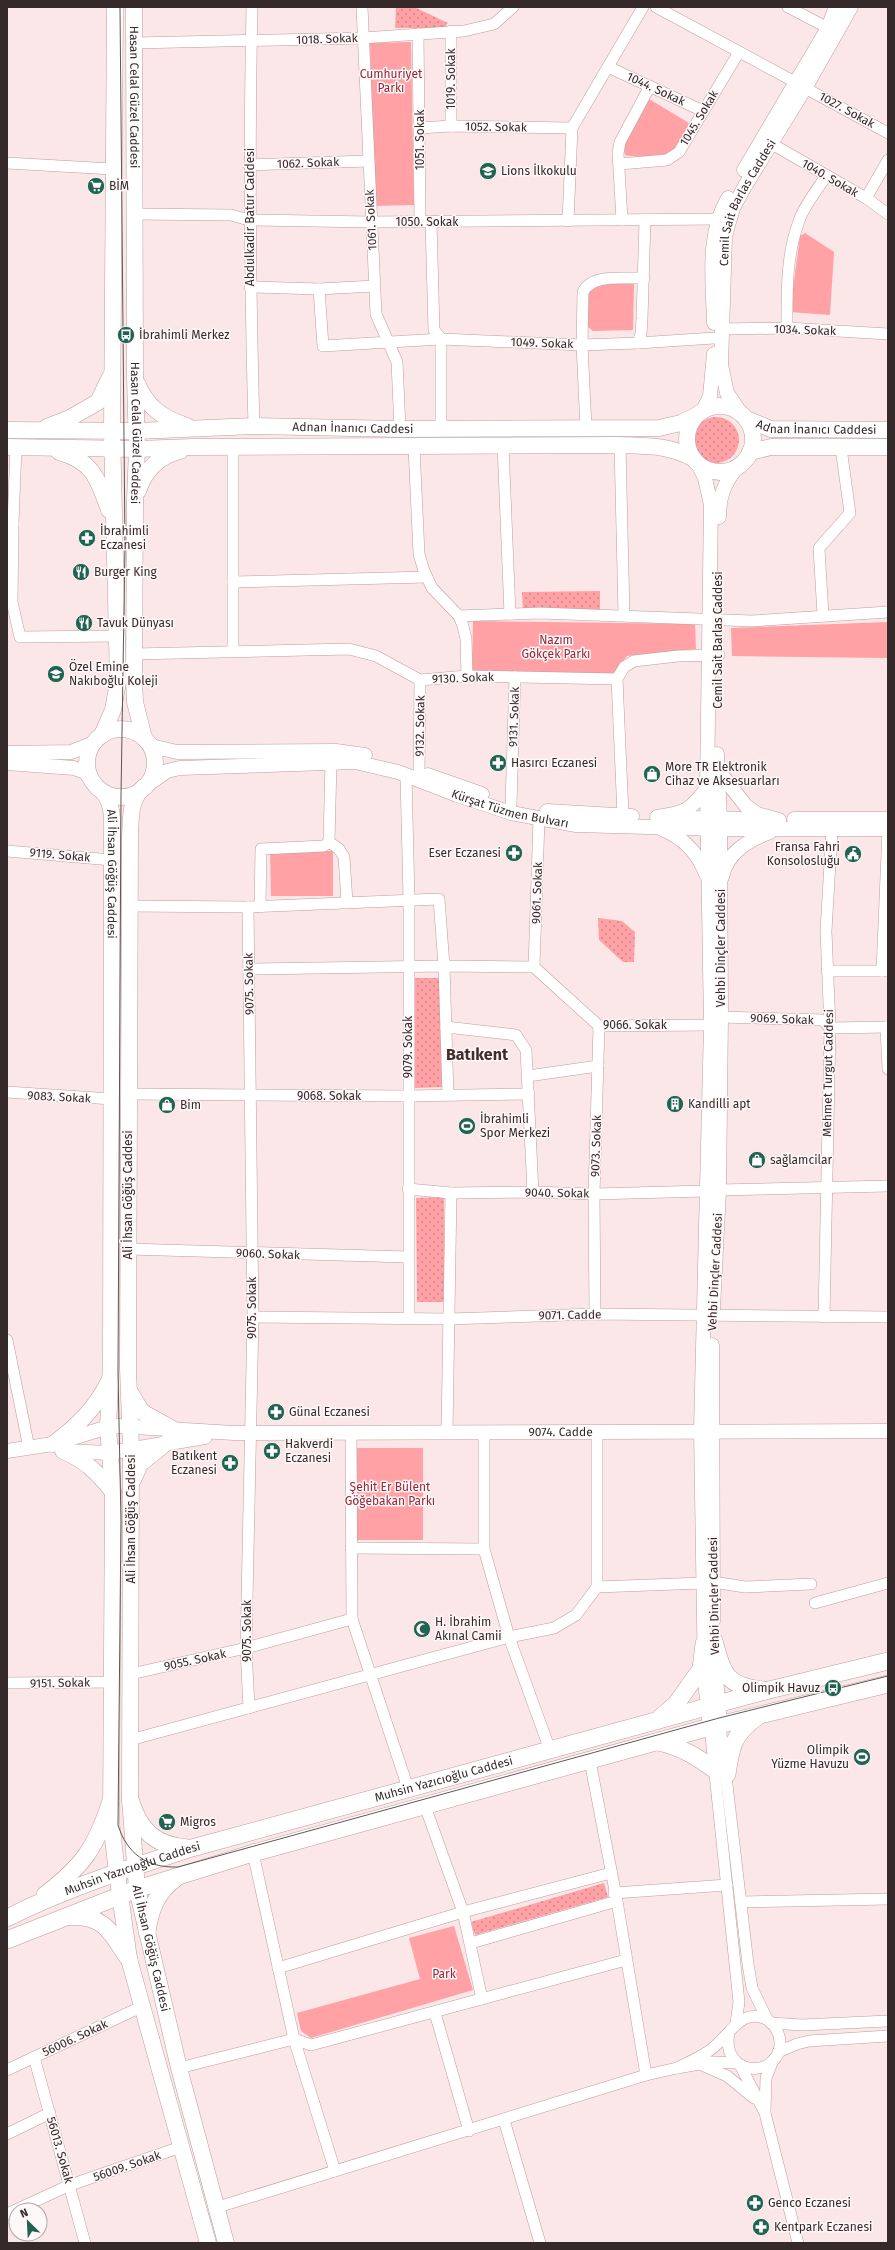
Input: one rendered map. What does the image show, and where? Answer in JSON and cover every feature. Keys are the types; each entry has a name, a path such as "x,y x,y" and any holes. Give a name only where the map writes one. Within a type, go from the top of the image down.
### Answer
{"main road":[{"name":"Hasan Celal Güzel Caddesi","path":"98,739 114,710 118,682 112,449 114,368 112,169 115,7"},
{"name":"Hasan Celal Güzel Caddesi","path":"134,7 135,377 137,431 134,654 135,702 147,742"},
{"path":"37,431 70,418 98,402 114,368"},
{"path":"135,377 145,400 152,408 171,421 194,428"},
{"path":"722,406 736,410 744,417 752,431 750,452 737,467 717,472 696,462 687,440 689,427 700,413 722,406"},
{"name":"Adnan İnanıcı Caddesi","path":"7,430 137,431 254,426 400,429 659,428 682,423 700,413"},
{"name":"Adnan İnanıcı Caddesi","path":"744,417 771,429 888,430"},
{"name":"Adnan İnanıcı Caddesi","path":"11,448 137,449 232,446 414,447 620,445 659,446 682,452 696,462"},
{"path":"135,500 141,482 148,470 159,460 168,454 194,447"},
{"name":"Adnan İnanıcı Caddesi","path":"750,452 771,447 888,447"},
{"path":"43,448 71,455 90,468 98,480 114,523"},
{"path":"121,729 134,732 147,742 154,757 154,768 151,779 144,788 135,794 113,796 99,788 89,775 87,764 88,753 98,739 112,730 121,729"},
{"name":"Ali İhsan Göğüş Caddesi","path":"99,788 109,798 111,809 112,860 111,1378 108,1427 113,1492 113,1682 111,1801 117,1873 129,1959 208,2243"},
{"name":"Ali İhsan Göğüş Caddesi","path":"144,788 136,794 133,806 130,837 129,906 128,1249 129,1389 132,1448 130,1799 137,1889 179,2068 218,2207 226,2243"},
{"path":"111,1378 92,1410 67,1434 58,1448 79,1458 92,1468 113,1492"},
{"path":"129,1389 142,1412 168,1436 140,1464 131,1484"},
{"path":"709,1642 721,1668 731,1680 744,1688 765,1691"},
{"path":"657,1720 676,1704 690,1686 701,1668 709,1642"},
{"name":"Muhsin Yazıcıoğlu Caddesi","path":"7,1918 31,1906 117,1873 192,1848 657,1720 713,1707 765,1691 888,1661"},
{"name":"Muhsin Yazıcıoğlu Caddesi","path":"7,1940 137,1889 253,1853 715,1726 888,1684"},
{"path":"658,1742 679,1746 721,1772 735,1738 744,1726 759,1715"},
{"path":"130,1799 135,1816 149,1834 158,1841 175,1847 192,1848"},
{"path":"31,1906 80,1864 95,1844 111,1801"},
{"path":"147,1932 149,1914 156,1898 168,1884 182,1874"},
{"path":"65,1917 87,1916 101,1923 129,1959"}],"street":[{"name":"Abdulkadir Batur Caddesi","path":"252,7 249,220 254,426"},
{"name":"1061. Sokak","path":"362,7 370,222 376,314 397,362 400,429"},
{"name":"1018. Sokak","path":"134,43 363,38 452,32 494,24 513,7"},
{"path":"568,221 572,128 643,7"},
{"name":"1027. Sokak","path":"656,7 888,133"},
{"path":"788,7 828,28"},
{"name":"Cemil Sait Barlas Caddesi","path":"700,413 710,396 718,333 725,236 734,208 772,144 828,28 836,7"},
{"name":"Cemil Sait Barlas Caddesi","path":"744,417 727,393 721,365 712,253 720,219 725,202 851,7"},
{"name":"1019. Sokak","path":"451,126 452,32"},
{"name":"1051. Sokak","path":"418,34 420,128 425,222 434,330 440,339 441,428"},
{"name":"1045. Sokak","path":"620,164 672,159 679,152 739,52"},
{"name":"1044. Sokak","path":"608,67 703,111"},
{"path":"622,220 620,164 618,153 620,142 650,86"},
{"name":"1052. Sokak","path":"420,128 451,126 572,128"},
{"name":"1040. Sokak","path":"772,144 866,198 888,214"},
{"path":"866,198 888,160"},
{"name":"1062. Sokak","path":"249,165 368,161"},
{"path":"7,163 112,169"},
{"path":"787,328 788,265 794,238 799,219 826,176"},
{"name":"1050. Sokak","path":"134,214 231,214 249,220 370,222 720,219"},
{"path":"638,343 641,334 645,220"},
{"path":"586,428 582,345 583,292 585,287 600,279 644,278"},
{"path":"250,287 319,289 374,286"},
{"name":"1049. Sokak","path":"319,289 323,346 440,339 582,345 638,343"},
{"name":"1034. Sokak","path":"638,343 718,333 787,328 888,334"},
{"path":"620,445 624,616"},
{"path":"232,446 233,650"},
{"path":"503,446 510,614"},
{"path":"414,447 419,554 432,588 459,616 466,639 467,676"},
{"path":"11,448 9,602 20,638 117,636"},
{"path":"823,615 819,548 850,513 841,448"},
{"name":"Cemil Sait Barlas Caddesi","path":"696,462 705,478 711,506 717,769 714,824"},
{"name":"Cemil Sait Barlas Caddesi","path":"714,618 719,501 728,480 737,467"},
{"path":"233,582 427,577"},
{"path":"459,616 540,613 714,618 752,621 823,615 888,612"},
{"name":"9130. Sokak","path":"134,654 233,650 349,649 376,656 420,680 467,676 617,679"},
{"path":"622,815 617,679 624,667 634,661 678,656 714,655"},
{"name":"Cemil Sait Barlas Caddesi","path":"714,655 707,788 714,824"},
{"name":"9131. Sokak","path":"511,804 515,677"},
{"name":"9132. Sokak","path":"413,774 420,680"},
{"path":"7,753 71,752 98,739"},
{"name":"Kürşat Tüzmen Bulvarı","path":"147,742 177,752 336,751 376,757 457,796 511,813 539,819 576,824 656,822 778,824 888,819"},
{"path":"260,907 261,848 324,846 329,842 331,762"},
{"name":"Kürşat Tüzmen Bulvarı","path":"144,788 168,771 180,768 355,762 413,774 511,804 553,812 622,815 656,822"},
{"path":"7,763 74,768 84,772 99,788"},
{"path":"717,769 746,806 757,814 778,824"},
{"name":"9079. Sokak","path":"409,1318 407,1096 408,899 413,774"},
{"path":"656,822 682,813 696,804 707,788"},
{"name":"9061. Sokak","path":"534,967 539,819"},
{"path":"656,822 675,834 701,860 709,880"},
{"path":"714,824 709,880 716,1021"},
{"name":"Vehbi Dinçler Caddesi","path":"714,824 720,891 706,1430 709,1642 715,1726"},
{"path":"720,891 724,868 744,843 778,824"},
{"name":"Kürşat Tüzmen Bulvarı","path":"778,824 832,829 888,829"},
{"name":"Mehmet Turgut Caddesi","path":"824,1316 830,1028 826,931 832,829"},
{"path":"827,971 885,971 888,829"},
{"path":"329,842 339,849 344,857 347,902"},
{"name":"9119. Sokak","path":"7,851 112,860"},
{"path":"129,906 260,907 408,899 439,899 444,966 448,1095"},
{"name":"9075. Sokak","path":"248,907 253,1317 246,1648 249,1708"},
{"path":"249,969 444,966 534,967"},
{"name":"9066. Sokak","path":"534,967 599,1026 716,1021"},
{"name":"9069. Sokak","path":"716,1021 823,1020 830,1028 887,1027"},
{"name":"9073. Sokak","path":"595,1314 594,1194 599,1026"},
{"path":"446,1027 516,1035 526,1050 534,1192"},
{"path":"887,1027 888,1069"},
{"path":"528,1076 598,1066"},
{"name":"9083. Sokak","path":"7,1092 112,1099"},
{"name":"9068. Sokak","path":"129,1094 250,1096 529,1094"},
{"name":"9040. Sokak","path":"408,1189 450,1193 534,1192 594,1194 888,1186"},
{"path":"447,1432 450,1193"},
{"name":"9060. Sokak","path":"128,1249 252,1254 408,1257"},
{"name":"9071. Cadde","path":"253,1317 449,1319 595,1314 888,1317"},
{"path":"7,1340 32,1448"},
{"path":"7,1458 58,1448 108,1427 130,1426 168,1436"},
{"name":"9074. Cadde","path":"168,1436 234,1433 351,1432 597,1432 706,1430 888,1431"},
{"path":"351,1432 350,1548 352,1619 372,1675 408,1788"},
{"path":"484,1432 484,1549 509,1637 550,1750"},
{"path":"130,1740 509,1637 554,1628 576,1615 597,1587 597,1432"},
{"path":"7,1451 32,1448 58,1448 109,1453 132,1448 168,1436"},
{"path":"350,1548 484,1549"},
{"path":"597,1587 708,1583 745,1587 811,1584"},
{"path":"815,1603 888,1584"},
{"name":"9055. Sokak","path":"131,1674 246,1648 352,1619"},
{"name":"9151. Sokak","path":"7,1683 113,1682"},
{"path":"715,1726 752,1988 769,2021 779,2036 776,2056 766,2078 765,2113"},
{"path":"590,1761 646,2075"},
{"path":"721,1772 726,1885 739,2002 733,2028 727,2043 730,2054 738,2064 765,2113 798,2243"},
{"path":"425,1806 463,1912 482,1999"},
{"path":"253,1853 294,2039 335,2171"},
{"path":"278,1968 463,1912 610,1873"},
{"path":"471,1944 615,1897 726,1885"},
{"path":"741,1902 888,1899"},
{"path":"179,2068 294,2039 311,2045 436,2013 626,1960"},
{"name":"56006. Sokak","path":"7,2070 143,2006"},
{"path":"436,2013 469,2131"},
{"path":"677,2068 713,2048 733,2028 751,2017 769,2021 820,2024 888,2021"},
{"path":"820,2024 817,2032 822,2040"},
{"path":"218,2207 469,2131 646,2075 699,2064 738,2064 757,2069 797,2044 822,2040 888,2036"},
{"name":"56013. Sokak","path":"34,2057 85,2243"},
{"path":"699,2064 718,2071 736,2082 752,2096 765,2113"},
{"path":"7,2134 50,2113"},
{"path":"504,2120 540,2243"},
{"name":"56009. Sokak","path":"7,2214 70,2184 181,2147"}],"green space":[{"path":"396,7 414,7 448,23 444,28 395,28"},
{"name":"Cumhuriyet Parkı","path":"411,42 414,205 374,206 370,43"},
{"path":"649,99 689,123 680,142 672,151 652,156 625,155 624,149 629,135"},
{"path":"805,233 834,252 830,315 790,312 800,236"},
{"path":"634,283 633,330 593,331 588,327 586,292 599,284"},
{"path":"711,417 721,417 729,421 735,427 739,435 739,445 735,453 729,459 721,463 711,463 703,459 697,453 693,445 693,435 697,427 703,421"},
{"path":"600,591 600,610 523,612 522,592"},
{"name":"Nazım Gökçek Parkı","path":"473,621 695,624 696,649 627,656 613,674 472,672"},
{"path":"888,622 888,658 732,656 731,628"},
{"path":"270,851 333,851 333,896 271,896"},
{"path":"598,918 622,921 635,932 634,962 623,962 599,940"},
{"path":"412,978 439,978 442,1087 415,1088"},
{"path":"444,1197 444,1302 417,1302 416,1198"},
{"name":"Şehit Er Bülent Göğebakan Parkı","path":"356,1448 423,1448 423,1540 356,1540"},
{"path":"604,1883 608,1897 475,1935 471,1922"},
{"name":"Park","path":"454,1926 473,1990 311,2038 301,2031 297,2013 420,1979 409,1938"}],"tram line":[{"path":"120,7 125,546 121,796 118,1373 121,1521 118,1825 122,1835 133,1851 148,1862 167,1867 178,1867 719,1718 888,1676"}],"place":[{"name":"Lions İlkokulu","path":"488,171"},
{"name":"BİM","path":"96,186"},
{"name":"İbrahimli Merkez","path":"126,335"},
{"name":"İbrahimli Eczanesi","path":"87,538"},
{"name":"Burger King","path":"81,572"},
{"name":"Tavuk Dünyası","path":"84,623"},
{"name":"Özel Emine Nakıboğlu Koleji","path":"56,674"},
{"name":"Hasırcı Eczanesi","path":"498,763"},
{"name":"More TR Elektronik Cihaz ve Aksesuarları","path":"652,774"},
{"name":"Eser Eczanesi","path":"514,853"},
{"name":"Fransa Fahri Konsolosluğu","path":"853,854"},
{"name":"Kandilli apt","path":"675,1104"},
{"name":"Bim","path":"167,1105"},
{"name":"İbrahimli Spor Merkezi","path":"467,1126"},
{"name":"sağlamcilar","path":"757,1160"},
{"name":"Günal Eczanesi","path":"276,1412"},
{"name":"Hakverdi Eczanesi","path":"272,1451"},
{"name":"Batıkent Eczanesi","path":"230,1463"},
{"name":"H. İbrahim Akınal Camii","path":"422,1629"},
{"name":"Olimpik Havuz","path":"833,1688"},
{"name":"Olimpik Yüzme Havuzu","path":"862,1757"},
{"name":"Migros","path":"167,1822"},
{"name":"Genco Eczanesi","path":"755,2203"},
{"name":"Kentpark Eczanesi","path":"761,2227"}],"district":[{"name":"Batıkent","path":"477,1054"}]}
